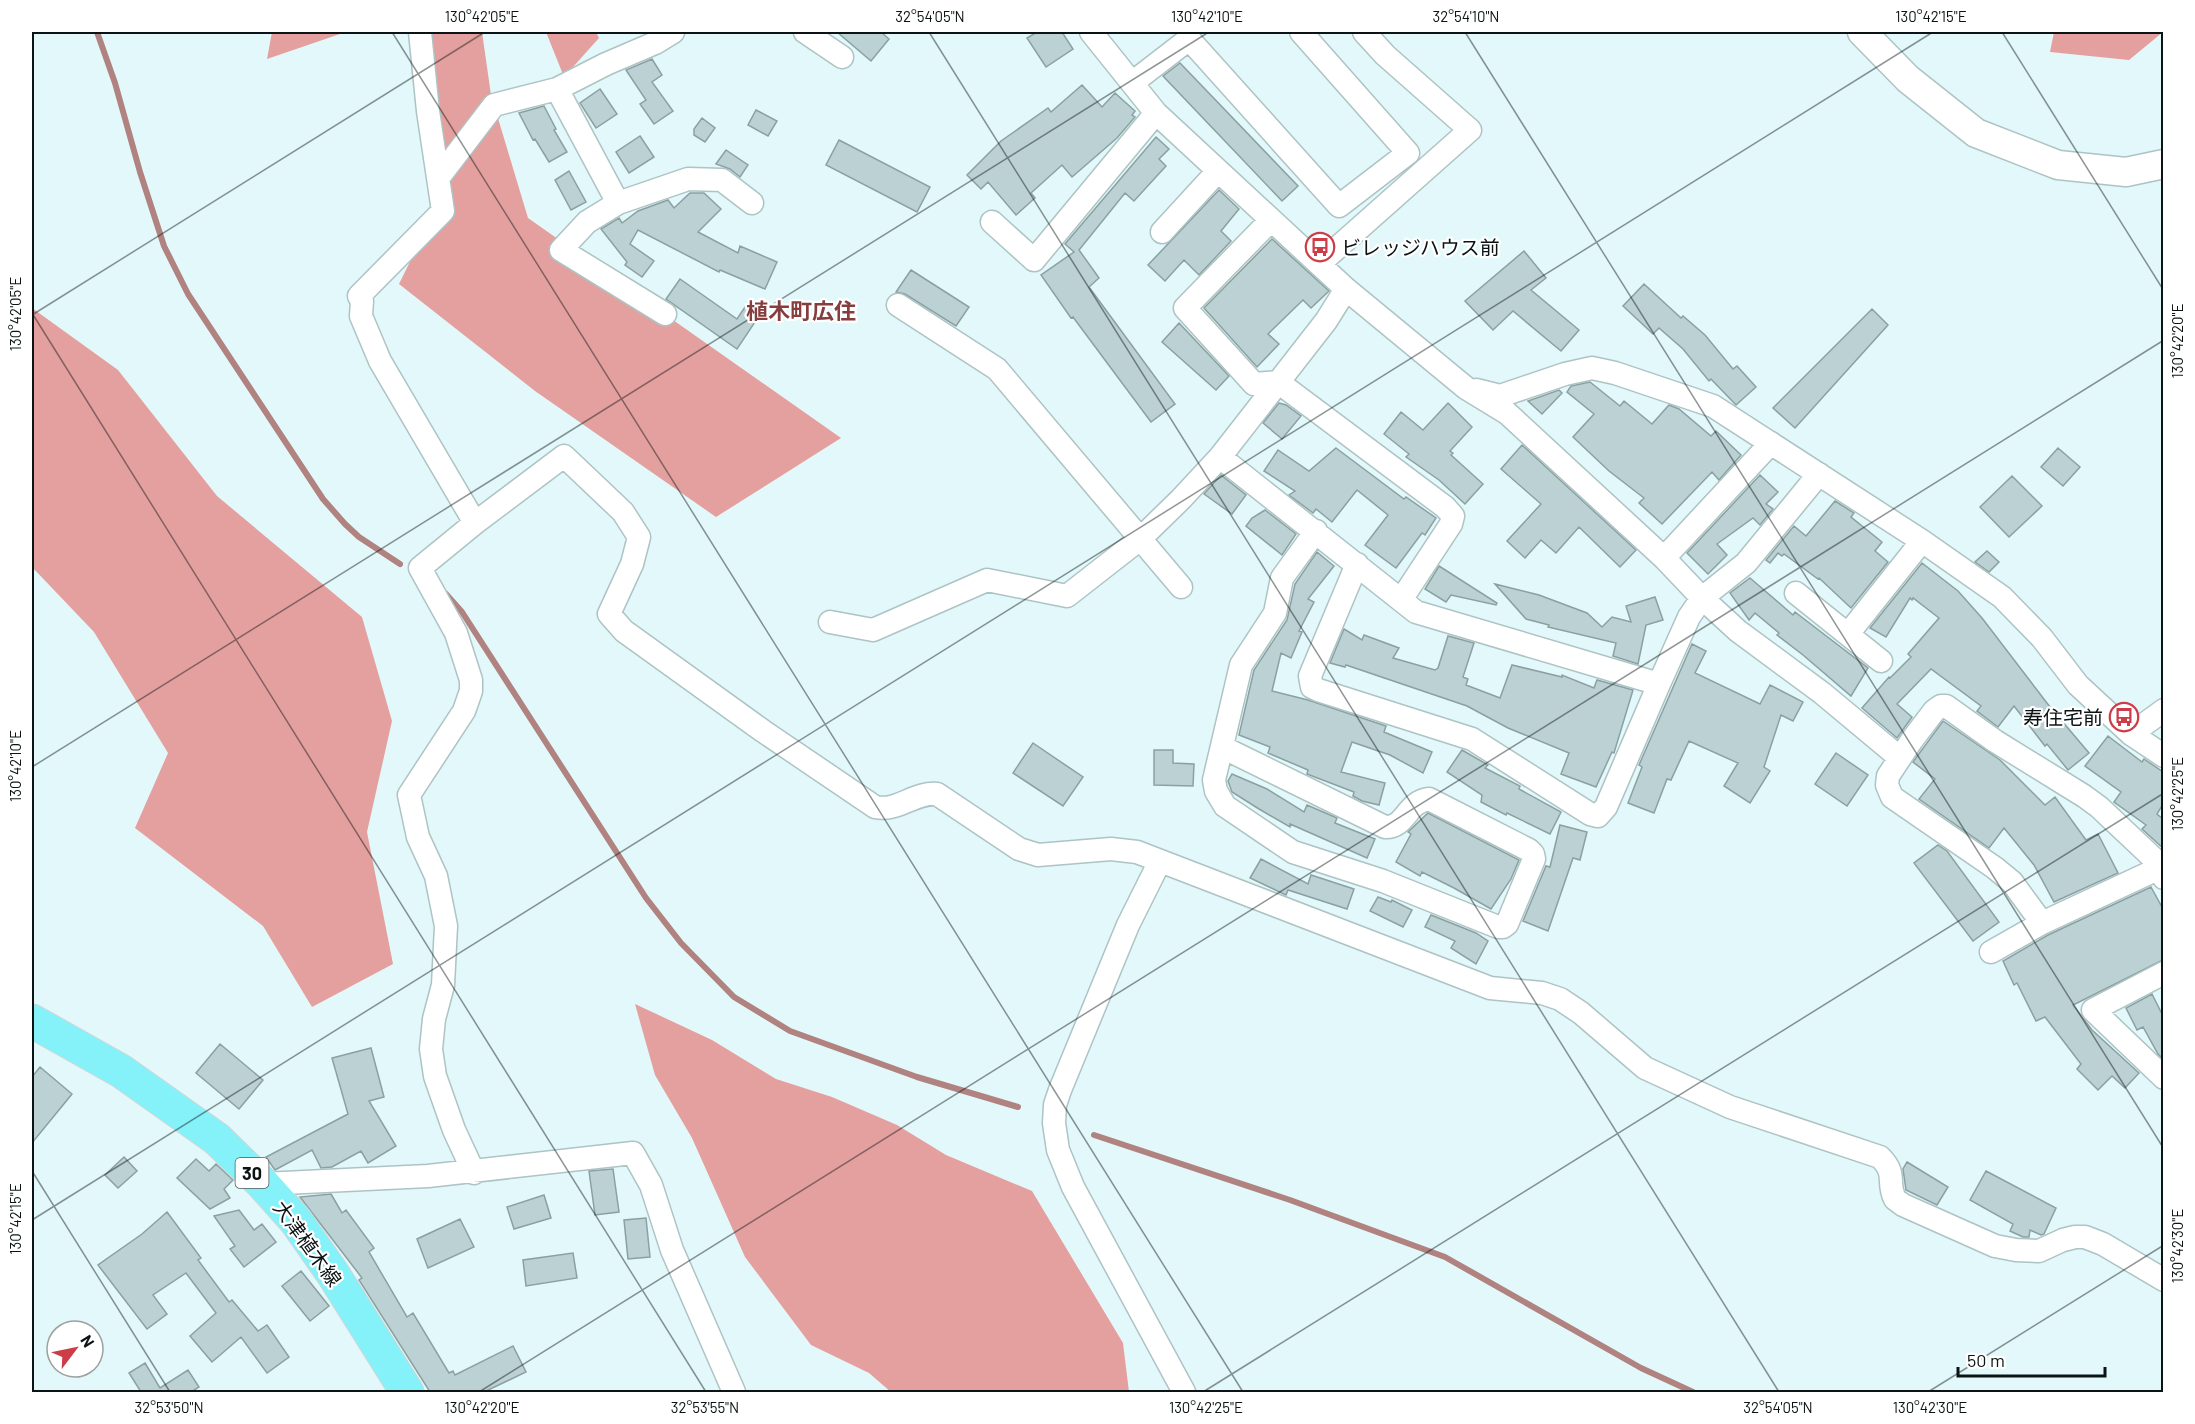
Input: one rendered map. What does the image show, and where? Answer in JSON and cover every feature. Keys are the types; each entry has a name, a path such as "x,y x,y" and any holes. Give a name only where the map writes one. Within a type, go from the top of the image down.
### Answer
{"main road":[{"name":"大津植木線","path":"32,1021 120,1071 217,1139 263,1184 296,1221 315,1248 400,1390"}],"street":[{"path":"420,32 428,111 443,211 359,296 362,300 361,316 380,361 475,524"},
{"path":"439,177 494,105 557,89 606,64 656,43 673,32"},
{"path":"805,32 842,57"},
{"path":"1091,32 1156,113 1346,289 1466,388 1507,414 1664,558 1738,631 1822,693 1900,758"},
{"path":"1132,83 1193,35 1339,206 1408,153 1301,32"},
{"path":"1319,264 1470,130 1385,55 1364,32"},
{"path":"1862,32 1908,79 1976,133 2058,165 2126,172 2163,164"},
{"path":"557,89 618,203"},
{"path":"992,222 1034,260 1156,113"},
{"path":"1162,232 1218,171"},
{"path":"665,314 561,250 587,222 618,203 688,178 722,180 752,203"},
{"path":"1271,220 1185,308 1254,384 1278,382 1445,507 1453,516 1451,524 1401,600"},
{"path":"830,622 873,630 987,580 1067,596 1140,539 1220,457 1326,321 1346,289"},
{"path":"898,305 997,369 1181,586"},
{"path":"1466,388 1500,396 1564,374 1592,368 1615,373 1713,406 1922,541 2002,597 2042,638 2078,685 2131,734 2163,756"},
{"path":"1664,558 1771,443"},
{"path":"474,1173 454,1130 435,1076 431,1049 434,1018 443,985 446,926 436,876 418,837 409,795 464,711 471,691 471,680 456,633 420,568 564,456 623,512 639,537 632,564 609,614 624,631 763,731 875,807 886,809 925,793 937,794 1018,849 1038,855 1111,849 1137,852 1490,988 1542,993 1560,999 1581,1013 1645,1068 1730,1107 1880,1157 1888,1165 1892,1175 1893,1194 1903,1205 1995,1246 2016,1250 2040,1251 2063,1240 2085,1236 2103,1244 2163,1280"},
{"path":"1220,457 1416,612 1659,684"},
{"path":"1356,564 1310,676 1312,687 1472,739 1590,814 1598,816 1606,807 1683,628 1702,598 1746,563 1819,474"},
{"path":"1222,747 1384,827 1397,824 1414,804 1429,799 1529,850 1534,860 1508,924 1498,927 1383,881 1293,852 1225,806 1216,791 1214,780 1241,665 1275,613 1282,578 1316,531"},
{"path":"1848,634 1922,541"},
{"path":"1796,593 1881,661"},
{"path":"1991,952 2042,923 2162,871 2152,857 2084,796 2004,747 1946,706 1941,706 1934,711 1888,776 1887,785 1892,797 2012,882 2042,923"},
{"path":"2131,734 2163,710"},
{"path":"1160,861 1128,925 1060,1090 1054,1105 1054,1123 1058,1150 1073,1187 1184,1392"},
{"path":"2163,973 2093,1010 2163,1078"},
{"path":"263,1184 474,1173 633,1153 651,1185 672,1251 734,1392"}],"shaded area":[{"path":"272,32 341,32 267,59"},
{"path":"418,32 482,32 491,95 528,218 841,438 716,517 535,391 399,284 437,207"},
{"path":"546,32 596,32 599,38 564,77"},
{"path":"2054,32 2163,32 2129,60 2050,52"},
{"path":"32,308 118,370 217,496 362,617 392,721 367,832 393,964 312,1007 263,926 135,828 168,753 94,632 32,567"},
{"path":"635,1004 712,1040 776,1079 832,1097 897,1125 946,1155 1032,1191 1123,1343 1129,1392 891,1392 869,1373 811,1345 745,1257 692,1138 655,1075"}],"building":[{"path":"837,32 881,32 889,39 871,61"},
{"path":"1037,32 1062,32 1073,49 1046,67 1027,38"},
{"path":"652,59 662,75 652,82 673,111 654,124 640,104 646,100 626,70"},
{"path":"1180,63 1298,186 1282,201 1163,76"},
{"path":"1082,85 1102,107 1115,93 1135,111 1132,115 1135,117 1117,138 1072,177 1062,165 1031,193 1035,198 1016,215 988,182 981,189 967,175 1001,141 1048,108 1051,112"},
{"path":"600,89 617,114 596,128 580,103"},
{"path":"544,106 567,152 549,162 535,139 533,140 519,113"},
{"path":"756,110 777,121 768,136 748,125"},
{"path":"702,118 715,128 705,142 694,135 694,129"},
{"path":"640,136 654,157 629,173 616,152"},
{"path":"1156,137 1169,149 1159,159 1166,166 1134,201 1125,193 1079,250 1099,278 1089,287 1175,404 1151,422 1041,275 1074,252 1065,244"},
{"path":"839,140 930,187 917,212 826,165"},
{"path":"726,150 748,165 740,177 730,169 716,164"},
{"path":"569,171 586,202 571,210 555,180"},
{"path":"1219,190 1239,209 1221,231 1231,241 1199,275 1184,260 1165,281 1148,265"},
{"path":"690,193 704,193 721,209 698,232 738,253 740,246 777,262 765,289 720,270 719,272 638,230 630,244 654,261 642,277 625,265 627,262 601,229 619,218 622,223 638,211 668,200 674,208"},
{"path":"1272,239 1329,291 1311,308 1303,300 1268,334 1279,344 1257,367 1204,308"},
{"path":"1524,251 1546,278 1531,290 1579,330 1561,351 1513,311 1493,330 1465,301"},
{"path":"911,270 969,307 956,326 905,294 896,292"},
{"path":"680,279 737,319 749,301 763,310 737,349 666,299"},
{"path":"1644,284 1681,318 1683,316 1705,335 1733,369 1737,366 1756,387 1736,405 1711,379 1709,381 1683,349 1659,328 1653,334 1623,306"},
{"path":"1872,309 1888,325 1795,428 1773,408"},
{"path":"1179,323 1229,376 1216,390 1162,342"},
{"path":"1590,382 1620,406 1624,401 1652,424 1669,405 1679,409 1711,436 1716,431 1741,455 1719,480 1712,472 1662,524 1639,503 1644,498 1609,471 1573,437 1594,414 1567,392 1571,386"},
{"path":"1559,390 1562,393 1542,414 1528,401"},
{"path":"1279,403 1286,405 1301,416 1282,439 1263,423"},
{"path":"1448,403 1472,427 1450,451 1453,453 1451,455 1483,484 1465,504 1439,480 1406,457 1409,454 1384,434 1401,412 1423,430"},
{"path":"1522,445 1636,550 1620,567 1579,527 1556,553 1541,540 1525,558 1507,541 1541,504 1501,469"},
{"path":"1336,448 1404,499 1406,497 1436,518 1425,535 1422,533 1396,568 1365,545 1388,515 1357,490 1332,522 1316,509 1313,513 1289,495 1295,491 1264,471 1278,450 1309,471"},
{"path":"2058,448 2080,467 2063,486 2041,467"},
{"path":"1221,475 1246,495 1232,514 1204,494"},
{"path":"1760,475 1778,492 1766,504 1773,509 1760,525 1753,518 1717,544 1727,555 1708,574 1687,553"},
{"path":"2012,476 2042,506 2009,537 1980,507"},
{"path":"1835,501 1854,513 1851,517 1882,542 1875,551 1888,562 1851,608 1819,578 1784,554 1782,556 1778,553 1770,563 1766,560 1794,526 1806,536"},
{"path":"1265,510 1296,534 1282,555 1246,526 1252,518"},
{"path":"1987,551 1999,562 1989,572 1975,562"},
{"path":"1317,552 1334,566 1308,599 1314,602 1299,631 1302,632 1291,658 1281,653 1272,691 1308,700 1386,726 1384,732 1432,752 1423,773 1390,755 1352,742 1341,772 1385,783 1379,805 1362,801 1353,796 1354,792 1307,774 1308,770 1268,753 1270,747 1239,735 1254,670 1287,620 1295,584"},
{"path":"1922,563 1958,591 1982,618 2050,707 2089,753 2068,770 2047,744 2045,746 2014,706 1998,727 1977,711 1981,706 1931,669 1897,704 1912,717 1897,738 1862,708 1889,677 1911,657 1908,654 1939,618 1910,598 1886,637 1870,628"},
{"path":"1439,566 1497,603 1496,605 1451,595 1446,602 1425,589"},
{"path":"1750,578 1793,615 1795,612 1868,668 1851,696 1777,635 1779,633 1755,613 1749,620 1730,593"},
{"path":"1495,584 1539,595 1587,613 1602,627 1612,617 1631,622 1626,606 1655,597 1663,620 1646,625 1638,664 1613,656 1616,643 1548,627 1549,625 1526,619"},
{"path":"1344,629 1362,640 1364,635 1399,648 1393,658 1435,670 1438,668 1448,636 1474,643 1463,677 1468,679 1466,685 1500,698 1512,665 1562,677 1562,675 1594,688 1597,680 1633,690 1614,753 1612,752 1596,787 1561,774 1569,753 1508,728 1467,706 1346,665 1345,667 1330,663"},
{"path":"1692,644 1706,651 1695,673 1760,704 1770,685 1803,702 1793,721 1781,715 1764,767 1770,771 1750,803 1724,786 1738,763 1689,741 1671,780 1667,779 1654,813 1628,803 1642,767 1639,765"},
{"path":"1943,721 2000,760 2045,805 2055,797 2086,840 2098,834 2118,873 2054,902 2034,865 2004,828 1989,848 1919,799 1935,779 1913,762"},
{"path":"2108,736 2142,762 2144,759 2163,772 2163,804 2157,814 2163,819 2163,848 2142,829 2146,825 2114,802 2121,792 2085,766"},
{"path":"1033,743 1083,777 1063,806 1013,773"},
{"path":"1154,750 1173,750 1173,763 1194,764 1193,786 1154,785"},
{"path":"1462,750 1488,765 1485,768 1520,786 1519,789 1561,812 1550,834 1481,802 1482,795 1447,772"},
{"path":"1836,753 1868,775 1847,806 1815,784"},
{"path":"1232,774 1267,789 1304,812 1307,805 1337,818 1335,823 1375,839 1367,858 1290,824 1290,827 1259,809 1232,792 1228,781"},
{"path":"1428,813 1519,860 1511,879 1491,909 1422,872 1420,876 1396,862 1411,834 1408,832"},
{"path":"1560,825 1587,832 1580,860 1573,858 1548,931 1523,921 1546,866 1550,867"},
{"path":"1938,845 1947,851 1999,922 1973,941 1914,863"},
{"path":"1261,859 1308,884 1311,875 1354,889 1347,909 1288,890 1286,895 1250,878"},
{"path":"2151,887 2163,909 2163,960 2073,1005 2092,1030 2139,1073 2125,1088 2112,1076 2098,1090 2077,1069 2081,1064 2045,1017 2036,1021 2017,983 2014,985 2003,961 2048,935"},
{"path":"1378,897 1391,902 1392,900 1412,910 1403,927 1370,911"},
{"path":"1431,915 1476,933 1488,941 1476,964 1451,948 1455,941 1425,927"},
{"path":"2152,994 2163,1016 2163,1059 2143,1027 2137,1030 2126,1008"},
{"path":"220,1044 263,1080 239,1109 196,1073"},
{"path":"371,1048 384,1097 369,1101 396,1146 368,1163 361,1151 332,1167 321,1168 312,1150 275,1170 266,1157 348,1114 332,1058"},
{"path":"40,1067 72,1094 32,1143 32,1077"},
{"path":"124,1157 137,1171 118,1188 105,1175"},
{"path":"196,1159 209,1171 216,1164 233,1180 224,1189 230,1198 210,1209 177,1178"},
{"path":"1907,1162 1948,1187 1937,1205 1906,1190 1903,1169"},
{"path":"613,1169 619,1212 595,1215 589,1171"},
{"path":"1986,1171 2056,1208 2044,1234 2030,1230 2029,1237 2023,1237 2010,1231 2013,1224 1970,1200"},
{"path":"331,1194 342,1213 346,1210 374,1248 369,1252 407,1317 413,1313 449,1373 453,1371 455,1375 513,1346 526,1372 484,1392 430,1392 359,1280 362,1278 300,1197"},
{"path":"544,1195 551,1218 514,1229 507,1207"},
{"path":"239,1210 254,1230 262,1224 276,1242 244,1267 230,1249 235,1246 214,1216"},
{"path":"167,1212 201,1258 198,1260 229,1302 232,1300 258,1331 267,1325 289,1357 267,1373 241,1337 212,1362 190,1336 216,1313 186,1273 153,1295 167,1314 147,1329 98,1265 142,1234"},
{"path":"646,1218 650,1257 628,1259 624,1220"},
{"path":"460,1219 474,1247 428,1268 417,1239"},
{"path":"573,1253 577,1278 526,1286 523,1260"},
{"path":"301,1271 329,1306 310,1321 282,1286"},
{"path":"145,1363 160,1388 188,1370 199,1387 191,1392 141,1392 129,1373"}],"waterway":[{"path":"97,32 115,83 164,246 188,294 323,499 359,537 400,564"},
{"path":"446,594 462,612 646,898 681,943 734,997 790,1031 917,1077 1018,1107"},
{"path":"1094,1135 1290,1200 1445,1257 1641,1368 1693,1392"}],"place":[{"name":"ビレッジハウス前","path":"1320,247"},
{"name":"寿住宅前","path":"2124,717"}],"district":[{"name":"植木町広住","path":"801,310"}]}
